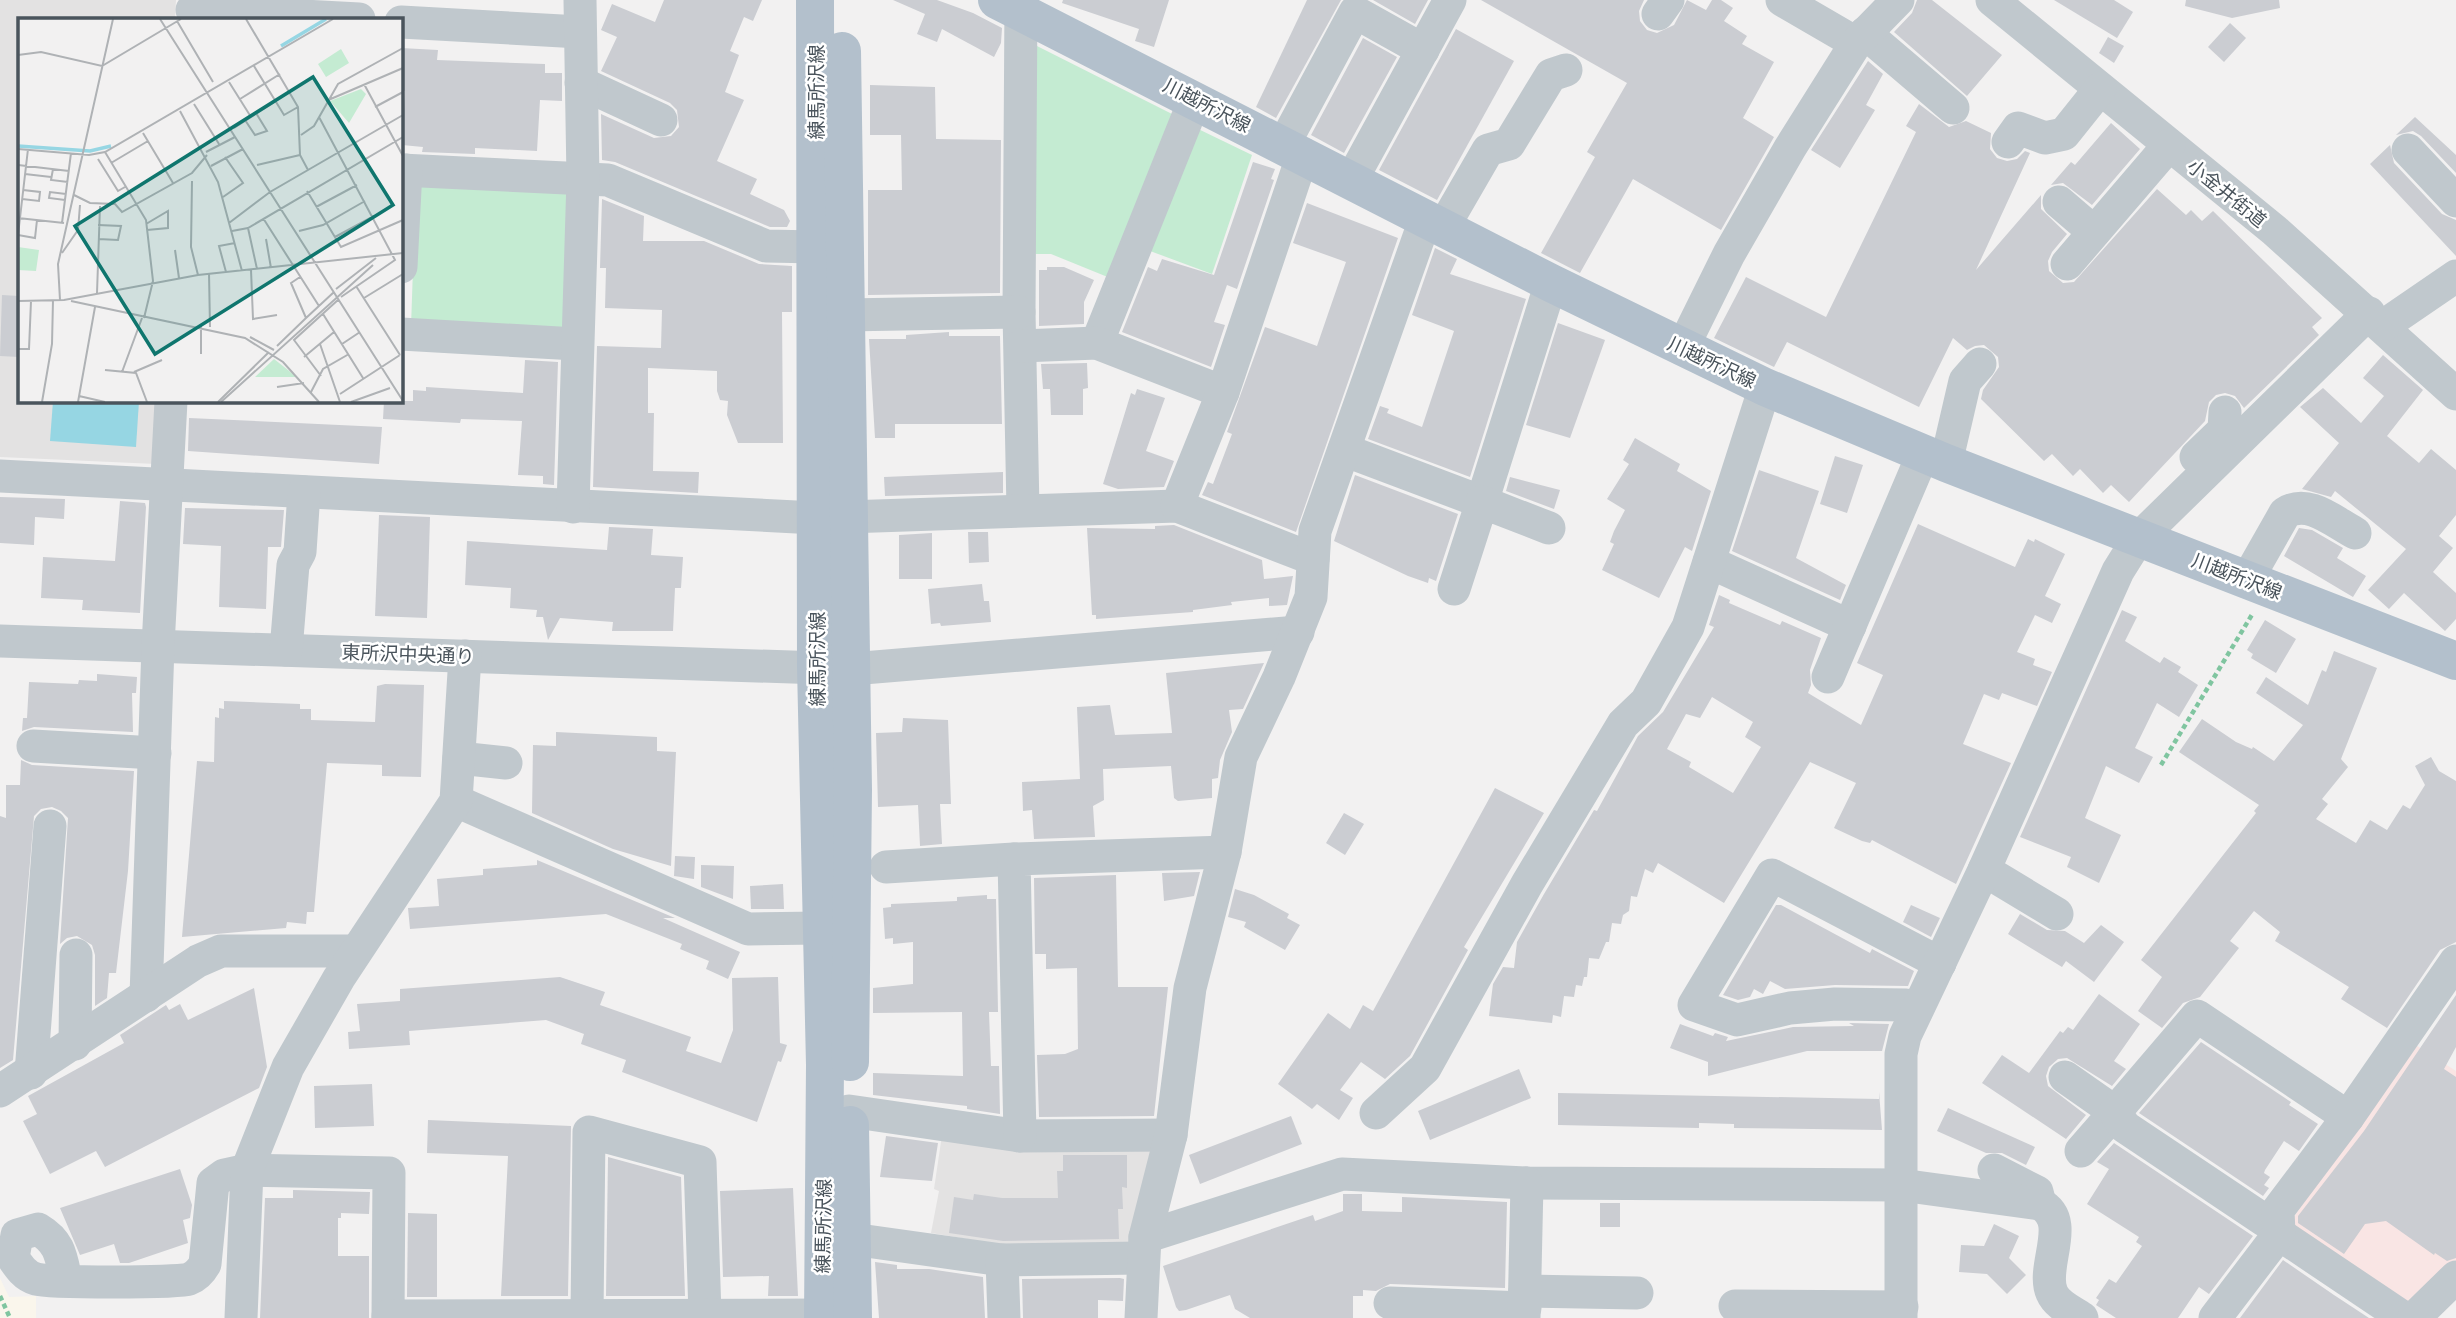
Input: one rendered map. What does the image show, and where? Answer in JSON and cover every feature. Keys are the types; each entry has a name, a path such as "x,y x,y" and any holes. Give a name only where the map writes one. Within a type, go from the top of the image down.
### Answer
{"main road":[{"name":"練馬所沢線","path":"815,0 817,247 832,518 834,668 852,1239 833,1317"},
{"name":"練馬所沢線","path":"832,518 845,314 842,0"},
{"name":"川越所沢線","path":"1013,4 1682,349 1765,387 1934,459 2456,661"},
{"name":"練馬所沢線","path":"833,1317 820,928 834,668"}],"street":[{"path":"1352,179 1450,0"},
{"path":"1782,0 1861,38 1953,108"},
{"path":"1682,349 1729,254 1861,38 1898,0"},
{"name":"小金井街道","path":"1992,0 2274,230 2456,394"},
{"path":"1013,4 1023,510"},
{"path":"192,10 340,18"},
{"path":"1177,506 1223,392 1294,149 1355,12 1423,50"},
{"path":"402,22 580,16 583,179 573,507"},
{"path":"1141,1318 1143,1248 1171,1135 1190,988 1225,852 1241,757 1298,632 1311,597 1315,531 1344,450 1435,222 1488,150 1508,144 1551,75 1566,69"},
{"path":"582,83 661,120"},
{"path":"2008,142 2018,128 2045,138 2064,134 2100,89"},
{"path":"1097,343 1195,99"},
{"path":"2067,264 2169,145"},
{"path":"2408,150 2456,201"},
{"path":"402,218 403,170 608,180 766,246 817,247"},
{"path":"2059,202 2094,232"},
{"path":"2130,536 2376,320 2456,276"},
{"path":"1454,589 1551,282"},
{"path":"845,314 1019,312"},
{"path":"402,334 576,344"},
{"path":"1021,346 1097,343 1223,392"},
{"path":"1828,677 1850,626 1934,459 1965,381 1980,364"},
{"path":"1376,1113 1425,1068 1527,884 1623,724 1646,702 1688,627 1765,387"},
{"path":"146,996 158,646 171,402"},
{"path":"1735,1306 1901,1312 1901,1054 1905,1036 1984,870 2118,571 2130,536 2224,430 2225,412"},
{"path":"1344,450 1549,528"},
{"path":"0,476 832,518 1177,506 1313,559"},
{"path":"285,650 293,565 300,552 304,492"},
{"path":"2258,584 2285,513 2295,506 2308,508 2355,533"},
{"path":"1709,562 1850,626"},
{"name":"東所沢中央通り","path":"0,641 834,668 1298,632"},
{"path":"241,1318 247,1170 288,1067 356,951 456,802 465,656"},
{"path":"33,746 155,753"},
{"path":"459,758 506,762"},
{"path":"456,802 748,929 820,928"},
{"path":"12,1082 50,826"},
{"path":"886,867 1014,859 1225,852"},
{"path":"1014,859 1020,1136"},
{"path":"1984,870 2057,914"},
{"path":"1917,1008 1906,1004 1835,1004 1790,1008 1737,1020 1694,1005 1772,875 1941,962"},
{"path":"12,1082 75,1044 198,961 221,951 356,951"},
{"path":"75,1044 76,956"},
{"path":"2215,1318 2278,1229 2278,1210 2348,1117 2456,961"},
{"path":"2081,1152 2197,1016 2348,1117"},
{"path":"2066,1077 2115,1112 2124,1127 2278,1229 2403,1318"},
{"path":"849,1111 1020,1136 1171,1135"},
{"path":"587,1315 589,1132 700,1162 705,1315"},
{"path":"66,1280 178,1281 200,1273 207,1256 213,1182 224,1175 247,1170 389,1173 388,1317 833,1317"},
{"path":"1994,1170 2037,1192 2040,1204"},
{"path":"852,1239 1003,1260 1143,1248 1342,1174 1527,1183 1901,1185 2040,1204 2048,1209 2055,1222 2050,1291 2057,1301 2082,1318"},
{"path":"1525,1306 1527,1183"},
{"path":"1003,1260 1004,1318"},
{"path":"2414,1318 2456,1277"},
{"path":"1390,1303 1525,1306 1637,1293"}],"path":[{"path":"2161,765 2258,584"},
{"path":"0,1296 10,1318"}],"shaded area":[{"path":"0,0 176,0 175,18 18,18 18,402 158,402 156,464 0,457"},
{"path":"2411,1042 2456,1071 2456,1267 2409,1312 2288,1226"},
{"path":"942,1135 1153,1143 1129,1244 1004,1245 931,1233 939,1191 934,1189"},
{"path":"0,1278 9,1297 36,1296 36,1318 0,1318"}],"green space":[{"path":"1033,44 1180,118 1115,280 1051,254 1032,254"},
{"path":"1192,126 1252,155 1212,274 1142,248"},
{"path":"416,180 570,189 568,333 411,327"}],"water":[{"path":"53,402 139,402 136,447 50,441"}],"building":[{"path":"664,0 762,0 753,21 744,17 730,51 739,55 725,92 744,100 717,161 757,179 750,194 784,210 790,221 787,227 770,227 615,162 602,160 601,114 654,138 671,136 679,127 677,110 670,103 601,71 617,37 601,30 612,4 655,22"},
{"path":"893,0 937,0 973,13 1002,28 1001,43 994,57 942,29 937,42 917,34 925,14"},
{"path":"1063,0 1169,0 1154,47 1135,41 1139,29 1062,3"},
{"path":"1307,0 1341,0 1276,118 1256,107"},
{"path":"1373,0 1428,0 1415,24"},
{"path":"1481,0 1644,0 1639,11 1640,21 1647,30 1657,33 1674,25 1687,0 1706,10 1712,0 1721,0 1733,8 1724,21 1747,36 1742,44 1774,62 1743,118 1774,137 1721,230 1633,179 1580,273 1541,253 1595,157 1587,152 1627,83"},
{"path":"1917,0 1932,0 2002,55 1967,96 1894,32 1912,13"},
{"path":"2054,0 2114,0 2133,12 2117,38"},
{"path":"2186,0 2279,0 2280,8 2232,18 2185,6"},
{"path":"2230,23 2246,38 2224,62 2208,47"},
{"path":"1456,29 1514,61 1437,200 1379,170"},
{"path":"2108,37 2124,46 2114,63 2099,53"},
{"path":"1363,38 1397,57 1344,153 1311,135"},
{"path":"402,48 438,50 437,60 545,64 545,73 562,73 562,101 540,100 537,151 475,148 475,154 422,152 423,147 402,145 405,91 402,90"},
{"path":"1868,61 1883,74 1866,105 1875,110 1840,168 1811,150"},
{"path":"870,85 935,87 936,139 1001,140 1000,293 868,295 868,190 902,190 901,135 870,135"},
{"path":"1919,104 1949,127 1966,121 1991,133 1990,149 1997,158 2007,161 2017,159 2025,151 2030,153 1976,270 2041,195 2041,209 2067,234 2052,252 2048,261 2049,271 2063,283 2074,282 2157,189 2186,215 2191,210 2202,221 2213,211 2322,318 2312,327 2319,335 2244,408 2235,396 2225,393 2216,395 2209,402 2205,421 2129,502 2111,485 2103,493 2080,469 2073,476 2052,454 2044,461 1981,399 1983,390 1999,367 1998,357 1984,345 1967,350 1953,338 1919,407 1787,342 1774,367 1714,338 1746,277 1826,317 1916,132 1906,126"},
{"path":"2415,117 2456,155 2456,173 2421,136 2413,131 2396,135"},
{"path":"2111,123 2140,149 2092,205 2063,183 2051,185 2071,162 2075,165"},
{"path":"2390,145 2394,163 2442,214 2456,220 2456,256 2370,164"},
{"path":"1253,162 1275,169 1271,179 1274,180 1237,289 1227,285 1214,322 1225,325 1211,367 1122,332 1148,267 1157,271 1162,259 1214,275"},
{"path":"602,199 644,216 643,241 704,241 759,264 792,266 792,312 782,312 783,443 738,443 727,415 728,401 720,400 717,391 717,371 648,368 648,413 654,413 653,471 699,472 698,493 593,487 597,346 661,348 662,310 605,308 606,268 600,268"},
{"path":"1307,203 1398,238 1296,532 1202,495 1208,482 1213,484 1232,434 1227,432 1265,327 1317,346 1346,262 1293,243"},
{"path":"1435,248 1457,259 1450,274 1526,299 1470,477 1368,439 1380,406 1389,409 1387,413 1422,427 1454,331 1412,315"},
{"path":"1047,267 1064,267 1094,280 1084,302 1084,324 1039,326 1039,270 1047,270"},
{"path":"2,295 18,296 18,357 0,356"},
{"path":"1558,323 1605,340 1570,438 1526,425"},
{"path":"949,332 949,336 1000,336 1002,424 895,424 895,438 875,438 869,339 906,339 906,335"},
{"path":"2383,355 2423,390 2387,436 2419,463 2431,449 2456,470 2456,515 2439,536 2453,548 2433,572 2456,593 2456,619 2445,631 2404,593 2389,609 2368,590 2406,549 2335,491 2331,497 2302,489 2339,443 2300,407 2323,388 2361,423 2384,396 2363,378"},
{"path":"525,360 558,362 554,485 543,484 543,476 518,475 522,421 461,419 460,423 383,419 384,402 413,401 413,390 426,391 426,387 523,393"},
{"path":"1087,363 1088,388 1083,389 1083,415 1051,415 1050,389 1043,389 1041,364"},
{"path":"1137,389 1165,398 1146,451 1174,461 1164,487 1118,489 1103,484 1131,393 1135,395"},
{"path":"189,418 382,427 379,464 188,451"},
{"path":"1635,438 1680,464 1677,471 1711,491 1692,551 1685,547 1659,598 1602,570 1614,544 1610,542 1614,531 1625,510 1607,499 1629,464 1623,460"},
{"path":"1835,456 1863,465 1847,513 1820,504"},
{"path":"1759,470 1819,491 1796,558 1846,585 1840,600 1732,551"},
{"path":"1003,472 1003,493 885,496 884,477"},
{"path":"1355,475 1458,514 1436,581 1429,578 1428,583 1408,576 1334,541"},
{"path":"1510,477 1560,490 1554,509 1506,491"},
{"path":"0,497 65,499 64,519 35,517 34,545 0,543"},
{"path":"120,501 145,503 146,507 140,613 82,610 83,600 41,598 43,557 115,561"},
{"path":"185,508 284,510 281,547 268,547 266,609 219,607 221,546 183,544"},
{"path":"379,515 430,517 427,618 375,616"},
{"path":"1918,524 2015,567 2028,539 2034,542 2035,539 2065,554 2045,596 2061,604 2052,623 2035,615 2017,652 2035,659 2033,665 2052,672 2037,706 2002,693 1999,700 1984,694 1963,744 2011,763 1956,884 1872,840 1870,843 1862,841 1834,828 1856,783 1810,762 1724,903 1658,863 1653,873 1645,869 1637,897 1631,896 1629,911 1623,915 1621,924 1612,923 1609,942 1606,942 1599,959 1589,958 1587,977 1584,977 1582,986 1576,985 1574,997 1564,996 1561,1017 1553,1015 1552,1023 1489,1016 1493,984 1503,967 1514,968 1517,942 1544,894 1594,810 1597,811 1638,736 1663,712 1714,627 1709,625 1719,595 1730,600 1729,603 1780,625 1782,621 1821,638 1810,670 1811,685 1808,693 1861,725 1883,675 1857,663","holes":["1712,697 1753,722 1745,737 1761,747 1733,793 1689,767 1691,762 1667,749 1686,714 1700,718"]},
{"path":"1174,525 1262,560 1264,579 1293,576 1287,605 1269,606 1269,598 1231,602 1232,605 1193,612 1096,619 1096,615 1092,615 1087,528 1155,529 1155,526"},
{"path":"609,527 653,529 651,555 683,557 681,588 675,588 673,631 612,631 613,622 560,618 548,640 543,617 536,617 537,610 510,608 511,588 465,585 467,541 607,550"},
{"path":"2299,528 2312,530 2343,548 2337,558 2366,576 2353,597 2284,556"},
{"path":"968,532 988,532 989,562 969,563"},
{"path":"932,533 932,579 899,579 899,535"},
{"path":"982,584 984,601 989,601 991,622 941,626 940,623 931,624 928,589"},
{"path":"2122,610 2137,617 2125,641 2160,663 2164,657 2181,667 2178,672 2198,685 2179,717 2157,703 2135,748 2153,757 2139,783 2106,766 2085,818 2121,835 2099,883 2067,867 2071,857 2020,837"},
{"path":"2265,620 2296,639 2276,673 2251,658 2253,654 2247,650"},
{"path":"2334,651 2377,668 2341,759 2348,767 2322,799 2328,804 2316,819 2356,843 2370,820 2387,830 2403,805 2410,809 2425,785 2415,766 2431,757 2439,771 2456,781 2456,942 2440,950 2387,1028 2341,999 2349,987 2275,941 2280,932 2254,911 2230,941 2239,948 2200,997 2183,1003 2162,1028 2138,1011 2162,977 2141,960 2256,813 2254,811 2259,805 2179,752 2202,719 2236,742 2252,749 2253,747 2274,761 2303,725 2256,693 2266,677 2308,705 2322,670 2326,672"},
{"path":"1264,663 1243,709 1229,710 1232,732 1220,760 1218,778 1212,779 1212,798 1178,801 1174,798 1171,766 1103,769 1104,800 1093,806 1095,837 1034,839 1032,810 1023,811 1022,782 1080,779 1077,707 1110,705 1115,735 1172,733 1166,673"},
{"path":"97,674 137,677 136,693 132,693 133,732 34,727 22,731 23,718 27,718 29,682 78,684 79,680 97,681"},
{"path":"424,685 421,777 382,776 382,765 327,763 314,912 307,912 306,924 287,922 286,928 182,937 197,761 214,762 215,717 219,718 219,708 224,709 224,701 300,704 300,709 311,709 311,720 375,722 377,686"},
{"path":"903,718 948,720 951,804 940,804 942,844 920,846 918,805 878,807 876,733 902,732"},
{"path":"556,732 657,737 657,751 676,752 671,866 613,849 532,813 533,745 556,746"},
{"path":"21,760 32,765 134,771 128,871 116,973 109,973 107,998 95,1006 95,955 92,945 77,936 67,938 60,944 68,818 52,807 41,809 34,816 13,1060 0,1068 0,816 6,818 6,785 20,785"},
{"path":"1495,788 1544,813 1464,947 1468,950 1410,1056 1385,1079 1361,1062 1340,1090 1353,1098 1339,1120 1317,1104 1312,1109 1278,1084 1328,1013 1350,1029 1363,1005 1373,1011"},
{"path":"1344,813 1364,824 1345,855 1326,843"},
{"path":"675,856 695,857 694,879 674,876"},
{"path":"537,860 675,918 663,918 740,952 728,979 706,969 709,961 680,949 682,944 606,914 410,929 408,908 439,906 437,879 483,875 483,869 537,865"},
{"path":"701,865 734,866 733,899 701,887"},
{"path":"1200,872 1194,896 1164,901 1162,873"},
{"path":"1116,875 1118,987 1168,987 1154,1116 1039,1117 1037,1055 1065,1054 1078,1049 1077,968 1046,969 1046,954 1035,954 1034,878"},
{"path":"783,884 784,909 751,909 750,886"},
{"path":"1235,889 1254,895 1289,914 1287,918 1300,925 1285,950 1244,927 1246,922 1228,917"},
{"path":"987,895 987,899 996,899 998,1012 989,1012 991,1066 999,1066 1000,1114 967,1109 967,1106 873,1095 873,1073 963,1076 962,1012 873,1013 873,988 913,984 913,942 893,944 893,938 885,939 883,908 891,907 891,904 957,901 957,897"},
{"path":"1776,905 1781,905 1870,953 1872,949 1914,971 1908,986 1835,985 1785,989 1770,981 1763,994 1754,989 1750,997 1738,1000 1723,995"},
{"path":"1911,905 1940,918 1931,937 1903,922"},
{"path":"2020,914 2047,930 2065,931 2084,943 2101,925 2124,942 2094,982 2066,961 2062,967 2008,934"},
{"path":"560,977 605,992 600,1005 691,1037 686,1051 721,1063 733,1030 732,978 778,977 780,1043 787,1045 781,1062 778,1061 757,1122 622,1072 626,1060 581,1044 584,1034 546,1020 409,1031 410,1045 349,1049 348,1032 360,1031 357,1004 400,1001 400,989"},
{"path":"254,988 267,1067 259,1088 105,1167 96,1151 50,1174 23,1121 37,1114 28,1096 124,1043 120,1035 166,1005 169,1010 180,1004 188,1020"},
{"path":"2099,994 2140,1024 2114,1061 2126,1069 2112,1086 2067,1058 2058,1059 2049,1067 2046,1076 2048,1086 2086,1115 2066,1139 1982,1083 2002,1055 2029,1073 2060,1031 2063,1033 2068,1027 2073,1030"},
{"path":"2456,995 2456,1047 2444,1069 2456,1077 2456,1258 2447,1261 2435,1253 2434,1255 2386,1221 2365,1224 2344,1254 2298,1223 2298,1216 2364,1131"},
{"path":"1849,1023 1889,1024 1882,1051 1807,1051 1708,1076 1708,1062 1670,1048 1680,1024 1713,1036 1715,1033 1728,1037 1726,1041 1793,1027 1854,1026"},
{"path":"2201,1042 2291,1102 2289,1105 2318,1124 2299,1151 2284,1141 2265,1170 2264,1173 2270,1177 2264,1185 2269,1188 2263,1196 2139,1113"},
{"path":"1519,1069 1531,1098 1430,1140 1418,1111"},
{"path":"372,1084 374,1126 315,1128 314,1086"},
{"path":"1879,1092 1882,1130 1734,1128 1734,1124 1699,1123 1699,1128 1558,1125 1558,1093 1879,1099"},
{"path":"1948,1108 2035,1147 2026,1165 2002,1153 1986,1153 1937,1131"},
{"path":"1291,1116 1302,1144 1200,1184 1189,1155"},
{"path":"428,1120 571,1126 568,1296 501,1296 508,1156 427,1153"},
{"path":"886,1136 938,1143 932,1181 880,1177"},
{"path":"2114,1143 2253,1236 2209,1294 2199,1287 2178,1318 2116,1318 2096,1305 2099,1300 2096,1298 2109,1279 2116,1283 2142,1246 2136,1242 2139,1237 2087,1204 2109,1169 2097,1162"},
{"path":"1063,1155 1127,1155 1127,1188 1122,1187 1123,1209 1118,1209 1119,1239 1003,1241 949,1233 954,1197 973,1200 974,1194 1002,1198 1058,1198 1057,1171 1063,1171"},
{"path":"608,1157 681,1177 685,1296 606,1296"},
{"path":"180,1169 192,1205 190,1218 183,1220 188,1243 129,1263 120,1263 114,1244 80,1255 60,1208"},
{"path":"793,1188 798,1296 768,1296 769,1276 723,1277 720,1191"},
{"path":"293,1190 370,1192 369,1214 341,1213 341,1218 338,1218 338,1256 369,1256 369,1318 260,1318 265,1198 293,1198"},
{"path":"1343,1194 1362,1194 1362,1211 1402,1212 1402,1197 1507,1202 1505,1288 1390,1284 1376,1291 1363,1290 1363,1296 1353,1296 1353,1318 1250,1318 1235,1309 1230,1295 1186,1310 1179,1311 1176,1307 1163,1266 1313,1215 1315,1221 1343,1211"},
{"path":"1600,1203 1620,1203 1620,1227 1600,1227"},
{"path":"408,1213 437,1214 437,1297 407,1297"},
{"path":"1994,1224 2019,1236 2009,1258 2026,1275 2007,1294 1987,1274 1959,1272 1961,1245 1984,1246"},
{"path":"2283,1260 2334,1295 2369,1318 2240,1318"},
{"path":"875,1262 897,1265 897,1269 929,1269 983,1277 985,1318 879,1318"},
{"path":"1022,1279 1124,1279 1123,1301 1098,1300 1098,1318 1023,1318"}]}
